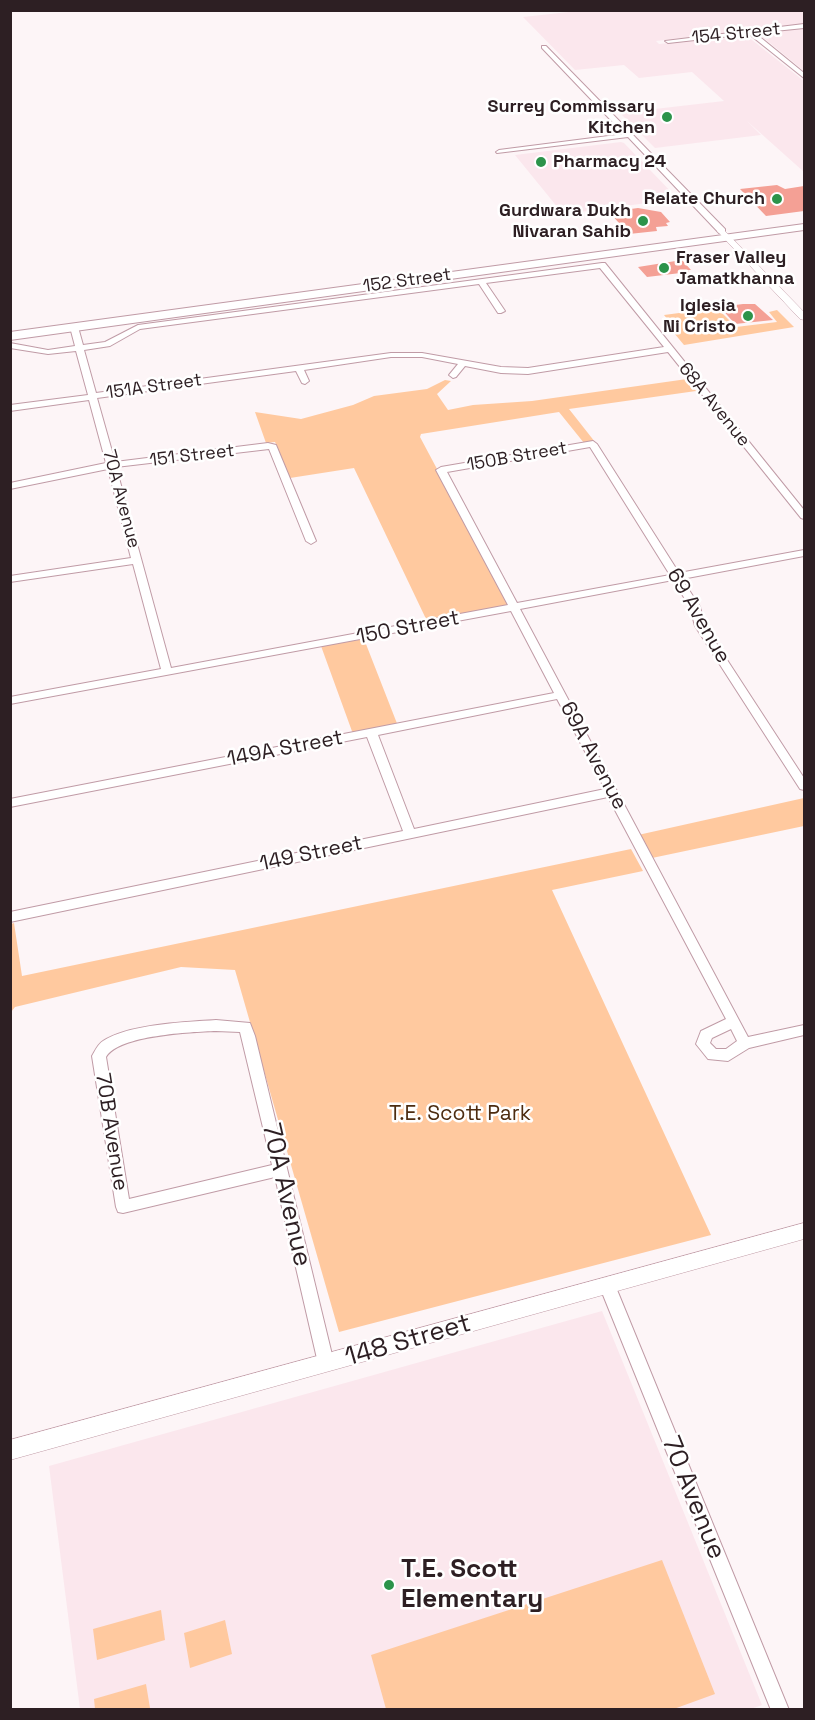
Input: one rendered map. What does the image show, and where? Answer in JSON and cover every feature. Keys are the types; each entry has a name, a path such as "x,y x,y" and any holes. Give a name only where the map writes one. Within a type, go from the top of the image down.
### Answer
{"main road":[{"name":"152 Street","path":"10,336 725,234 804,220"},
{"name":"152 Street","path":"10,328 725,234 804,227"},
{"path":"74,327 81,323 143,310"}],"street":[{"name":"154 Street","path":"668,41 804,26"},
{"path":"750,32 804,76"},
{"path":"544,47 804,317"},
{"path":"499,152 630,135"},
{"name":"68A Avenue","path":"480,280 602,265 804,516"},
{"path":"10,345 48,352 81,348 107,344 138,327 480,280 501,311"},
{"name":"70A Avenue","path":"74,327 167,673"},
{"name":"151A Street","path":"10,408 391,355 422,355 501,370 528,371 670,349"},
{"path":"453,375 463,363"},
{"path":"298,368 305,381"},
{"name":"150B Street","path":"441,470 593,444"},
{"name":"69 Avenue","path":"593,444 695,607 700,626 804,786"},
{"name":"151 Street","path":"10,486 112,465 268,446 273,447 311,541"},
{"name":"69A Avenue","path":"441,470 745,1043"},
{"name":"150 Street","path":"10,701 804,553"},
{"path":"10,579 138,560"},
{"name":"149A Street","path":"10,803 560,695"},
{"path":"371,732 410,833"},
{"name":"149 Street","path":"10,917 611,792"},
{"path":"732,1022 706,1035 703,1044 713,1055 728,1055 745,1043 804,1030"},
{"name":"70A Avenue","path":"99,1056 105,1046 121,1040 175,1029 230,1024 245,1027 326,1363"},
{"name":"70B Avenue","path":"99,1056 123,1208 279,1170"},
{"name":"148 Street","path":"10,1450 804,1231"},
{"name":"70 Avenue","path":"607,1285 780,1710"}],"shaded area":[{"path":"587,10 804,11 804,24 656,41 659,44 747,36 804,81 804,172 747,121 761,135 655,148 620,113 724,101 692,72 639,78 624,65 575,70 523,17"},
{"path":"804,27 804,71 759,34 764,32"},
{"path":"621,142 678,199 563,214 515,155"},
{"name":"T.E. Scott Elementary","path":"602,1311 762,1705 748,1710 80,1709 49,1466"}],"green space":[{"path":"717,308 736,327 777,322 769,312 777,310 794,327 684,345 664,321 668,320 664,315"},
{"path":"687,379 696,391 569,409 595,442 584,443 559,412 421,434 420,437 510,606 427,621 354,468 290,478 275,442 266,443 255,412 301,419 353,405 374,396 427,389 445,380 451,381 437,394 448,410 473,405 532,401"},
{"path":"364,639 398,726 353,734 321,646"},
{"path":"804,798 804,826 652,858 638,835"},
{"name":"T.E. Scott Park","path":"631,849 643,871 552,890 711,1235 339,1332 235,970 181,967 15,1007 11,1012 11,924 14,923 22,976"},
{"path":"662,1560 715,1694 671,1710 386,1709 371,1655"},
{"path":"161,1610 165,1640 97,1660 93,1629"},
{"path":"225,1620 232,1654 190,1668 184,1633"},
{"path":"146,1684 150,1708 95,1709 94,1699"}],"building":[{"name":"Relate Church","path":"777,185 785,189 804,186 804,211 766,216 740,189"},
{"name":"Gurdwara Dukh Nivaran Sahib","path":"638,208 661,212 670,222 666,223 668,226 656,227 657,231 629,234 609,212"},
{"name":"Fraser Valley Jamatkhanna","path":"682,260 691,270 688,270 689,272 647,277 638,267"},
{"name":"Iglesia Ni Cristo","path":"755,304 773,320 735,324 720,307"}],"place":[{"name":"Surrey Commissary Kitchen","path":"667,117"},
{"name":"Pharmacy 24","path":"541,162"},
{"name":"Relate Church","path":"777,199"},
{"name":"Gurdwara Dukh Nivaran Sahib","path":"643,221"},
{"name":"Fraser Valley Jamatkhanna","path":"664,268"},
{"name":"Iglesia Ni Cristo","path":"748,316"},
{"name":"T.E. Scott Elementary","path":"389,1585"}]}
